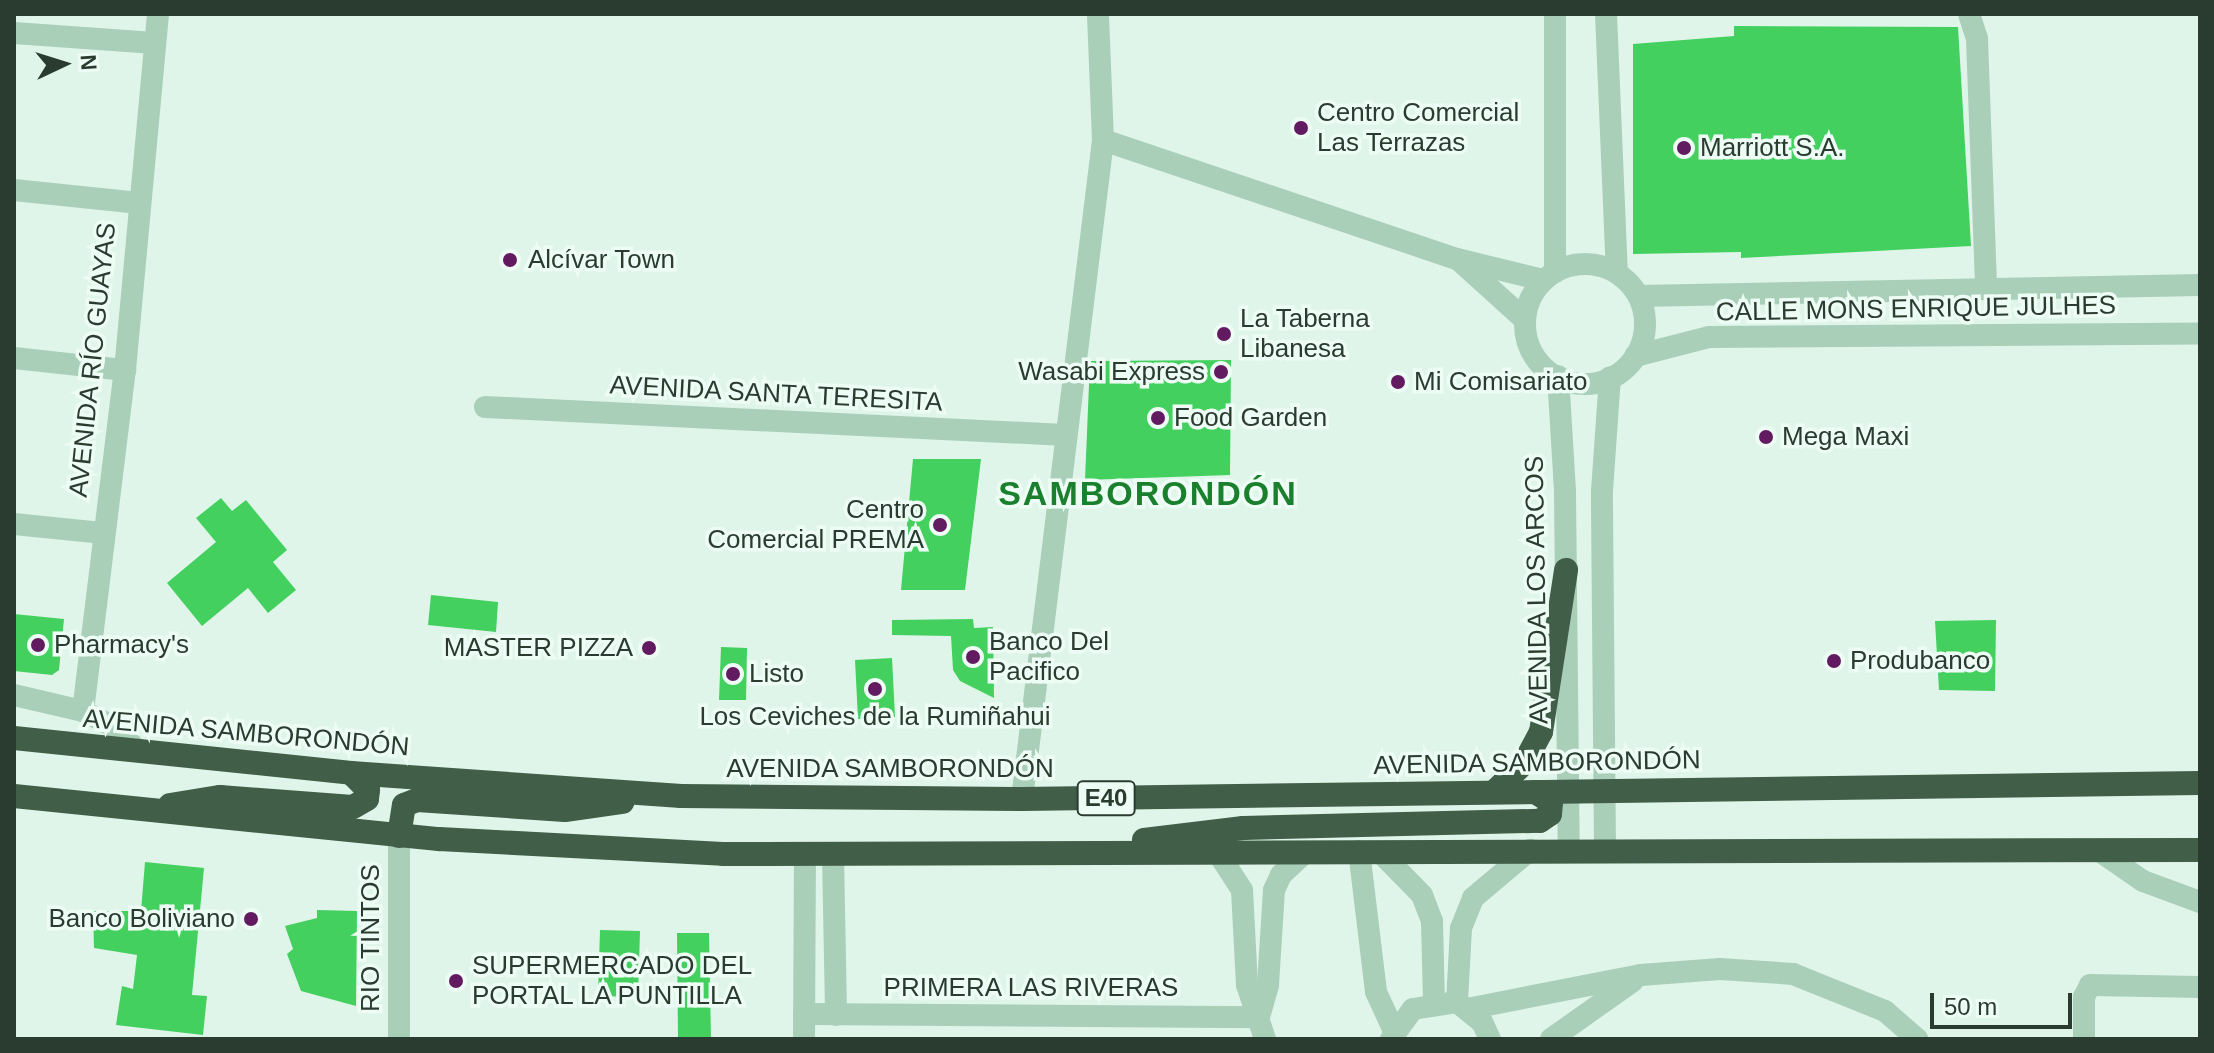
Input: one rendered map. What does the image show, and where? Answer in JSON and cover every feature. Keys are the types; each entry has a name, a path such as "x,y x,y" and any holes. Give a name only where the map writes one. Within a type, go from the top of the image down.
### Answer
{"highway":[{"path":"1494,792 1525,762 1541,732 1566,570"},
{"name":"AVENIDA SAMBORONDÓN","path":"14,738 351,773 668,795 1022,799 2200,783"},
{"path":"136,810 220,797 353,807 367,799 368,790 351,773"},
{"path":"1023,855 1243,828 1540,821 1550,814 1551,802 1535,792"},
{"path":"399,836 404,805 417,800 565,810 668,795"},
{"name":"E40","path":"14,796 399,836 805,855 1530,850 2098,850 2195,855"}],"street":[{"name":"AVENIDA RÍO GUAYAS","path":"83,711 102,533 125,370 158,14"},
{"path":"1022,799 1103,140 1098,14"},
{"path":"1524,319 1549,276 1555,14"},
{"path":"1606,14 1617,273"},
{"path":"1969,14 1977,39 1986,286"},
{"path":"14,33 155,43"},
{"path":"1103,140 1457,259 1549,276 1586,263 1617,273 1639,296 1645,316 1635,356 1610,377 1584,384 1558,376 1529,347 1524,319 1457,259"},
{"path":"14,190 139,203"},
{"name":"CALLE MONS ENRIQUE JULHES","path":"1639,296 1986,286 2200,285"},
{"name":"CALLE MONS ENRIQUE JULHES","path":"1635,356 1709,337 2200,334"},
{"path":"14,358 125,370"},
{"name":"AVENIDA LOS ARCOS","path":"1558,376 1565,492 1569,850"},
{"path":"1605,850 1602,491 1610,377"},
{"name":"AVENIDA SANTA TERESITA","path":"485,407 1065,435"},
{"path":"1565,492 1602,491"},
{"path":"14,524 102,533"},
{"path":"14,695 83,711 117,728 138,751"},
{"name":"RIO TINTOS","path":"399,836 399,1039"},
{"path":"1490,1039 1462,1006 1461,928 1473,898 1530,850"},
{"path":"2098,850 2143,881 2200,902"},
{"path":"1262,1028 1274,890 1281,875 1306,852"},
{"path":"1370,852 1406,874 1427,908 1434,1002"},
{"path":"1370,852 1376,992 1393,1035"},
{"path":"1218,853 1236,876 1246,904 1247,985 1262,1028"},
{"path":"804,1039 805,855"},
{"path":"833,855 836,1015"},
{"path":"1393,1035 1413,1009 1434,1002 1462,1006 1641,975 1720,969 1793,974 1885,1011 1917,1039"},
{"path":"1551,1039 1641,975"},
{"path":"2084,1039 2084,997 2090,985 2200,987"},
{"name":"PRIMERA LAS RIVERAS","path":"804,1014 1262,1028"}],"building":[{"path":"1734,26 1958,27 1971,246 1741,258 1741,252 1633,254 1633,44 1734,36"},
{"name":"Food Garden","path":"1231,360 1230,475 1085,480 1090,361"},
{"name":"Centro Comercial PREMA","path":"913,459 981,459 965,590 901,590"},
{"path":"221,498 232,511 246,500 287,550 273,562 296,590 268,613 248,588 202,626 167,583 216,542 196,518"},
{"path":"431,595 498,602 496,632 428,625"},
{"name":"Pharmacy's","path":"14,614 64,619 59,670 52,675 14,671"},
{"name":"Banco Del Pacifico","path":"973,619 974,628 993,627 994,698 960,681 953,670 951,636 892,635 892,620"},
{"path":"1996,620 1995,691 1939,690 1935,621"},
{"name":"Listo","path":"721,647 747,648 746,700 719,700"},
{"name":"Los Ceviches de la Rumiñahui","path":"892,658 895,717 858,719 855,660"},
{"path":"145,862 204,868 192,995 207,996 203,1035 116,1025 122,986 133,989 137,955 94,948 93,911 141,911"},
{"path":"317,910 357,911 356,1006 301,991 287,954 293,949 285,926 317,918"},
{"path":"600,930 640,931 638,997 598,996"},
{"path":"677,933 709,933 711,1039 678,1039"}],"place":[{"name":"Centro Comercial Las Terrazas","path":"1301,128"},
{"name":"Marriott S.A.","path":"1684,148"},
{"name":"Alcívar Town","path":"510,260"},
{"name":"La Taberna Libanesa","path":"1224,334"},
{"name":"Wasabi Express","path":"1221,372"},
{"name":"Mi Comisariato","path":"1398,382"},
{"name":"Food Garden","path":"1158,418"},
{"name":"Mega Maxi","path":"1766,437"},
{"name":"Centro Comercial PREMA","path":"940,525"},
{"name":"Pharmacy's","path":"38,645"},
{"name":"MASTER PIZZA","path":"649,648"},
{"name":"Banco Del Pacifico","path":"973,657"},
{"name":"Produbanco","path":"1834,661"},
{"name":"Listo","path":"733,674"},
{"name":"Los Ceviches de la Rumiñahui","path":"875,689"},
{"name":"Banco Boliviano","path":"251,919"},
{"name":"SUPERMERCADO DEL PORTAL LA PUNTILLA","path":"456,981"}],"district":[{"name":"SAMBORONDÓN","path":"1148,494"}]}
